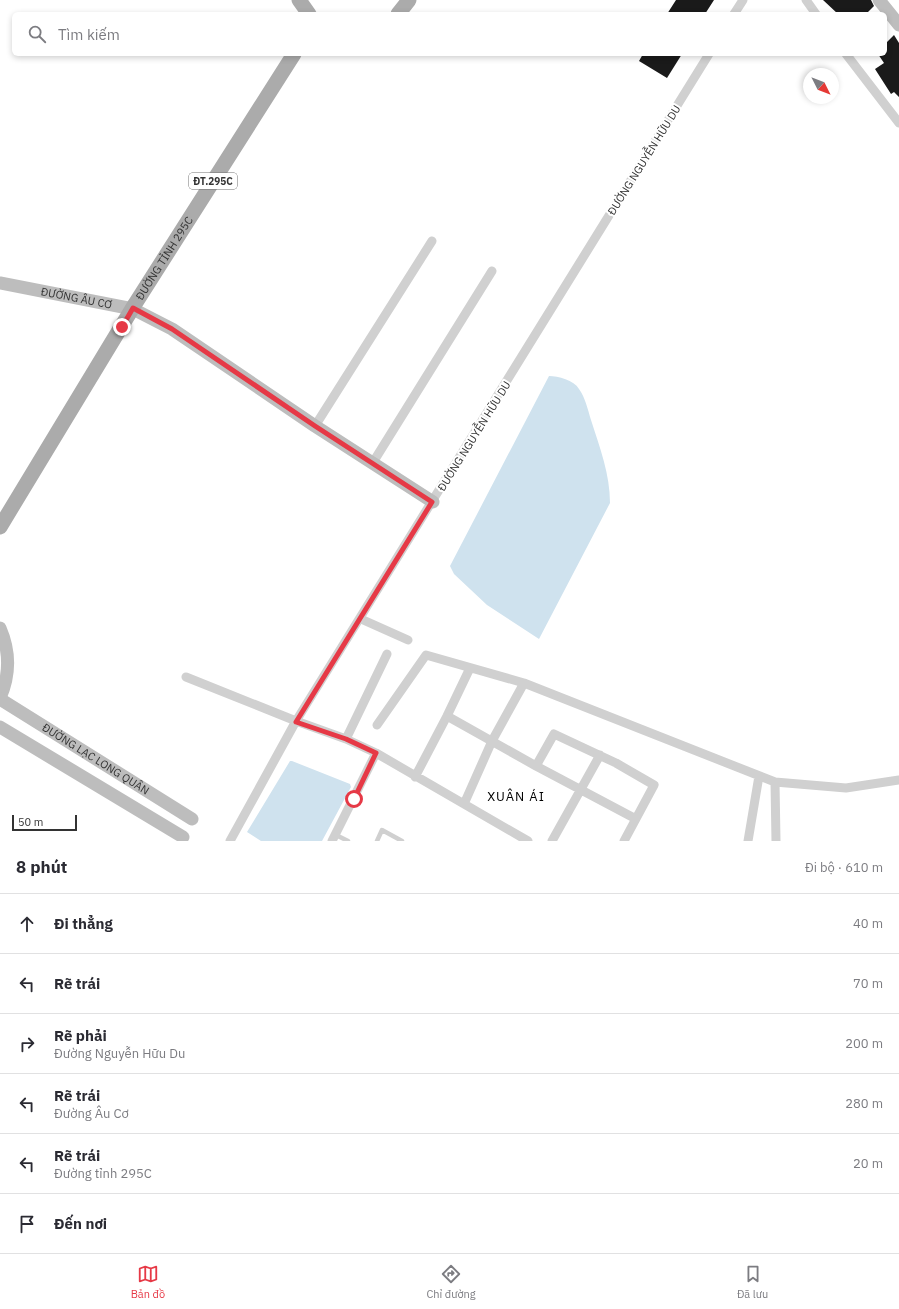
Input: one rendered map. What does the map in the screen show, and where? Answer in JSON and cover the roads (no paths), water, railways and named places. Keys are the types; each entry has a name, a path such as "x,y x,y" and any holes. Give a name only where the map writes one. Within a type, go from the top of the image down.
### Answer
{"main road":[{"path":"298,0 307,12"},
{"path":"400,12 409,0"},
{"path":"879,0 899,25"},
{"name":"ĐƯỜNG TỈNH 295C","path":"0,527 133,308 293,56"},
{"name":"ĐƯỜNG ÂU CƠ","path":"0,283 133,308 172,329 372,464 432,502"},
{"path":"0,628 7,649 8,665 6,682 0,698"},
{"name":"ĐƯỜNG LẠC LONG QUÂN","path":"0,698 192,819"},
{"name":"ĐƯỜNG LẠC LONG QUÂN","path":"0,727 183,837"}],"street":[{"path":"735,12 743,0"},
{"path":"806,0 815,12"},
{"name":"ĐƯỜNG NGUYỄN HỮU DU","path":"230,841 296,722 708,56"},
{"path":"848,56 899,123"},
{"path":"315,426 432,242"},
{"path":"372,464 492,271"},
{"path":"361,619 408,640"},
{"path":"346,739 387,654"},
{"path":"377,725 426,655 524,683 775,782 846,788 899,780"},
{"path":"415,776 448,716 470,668"},
{"path":"186,677 296,722 346,739 376,753 528,841"},
{"path":"464,804 492,741 524,683"},
{"path":"448,716 536,766 636,819"},
{"path":"536,766 554,734 616,763 654,785 624,841"},
{"path":"334,838 376,753"},
{"path":"552,841 600,755"},
{"path":"748,841 759,776"},
{"path":"775,782 776,841"}],"lane":[{"path":"377,841 382,830 402,841"},
{"path":"334,838 348,841"}],"water":[{"path":"549,376 570,381 577,386 583,396 604,461 610,492 610,503 539,639 487,605 454,574 450,566"},
{"path":"290,761 350,784 351,787 322,841 261,841 247,832"}],"district":[{"name":"XUÂN ÁI","path":"516,796"}]}
